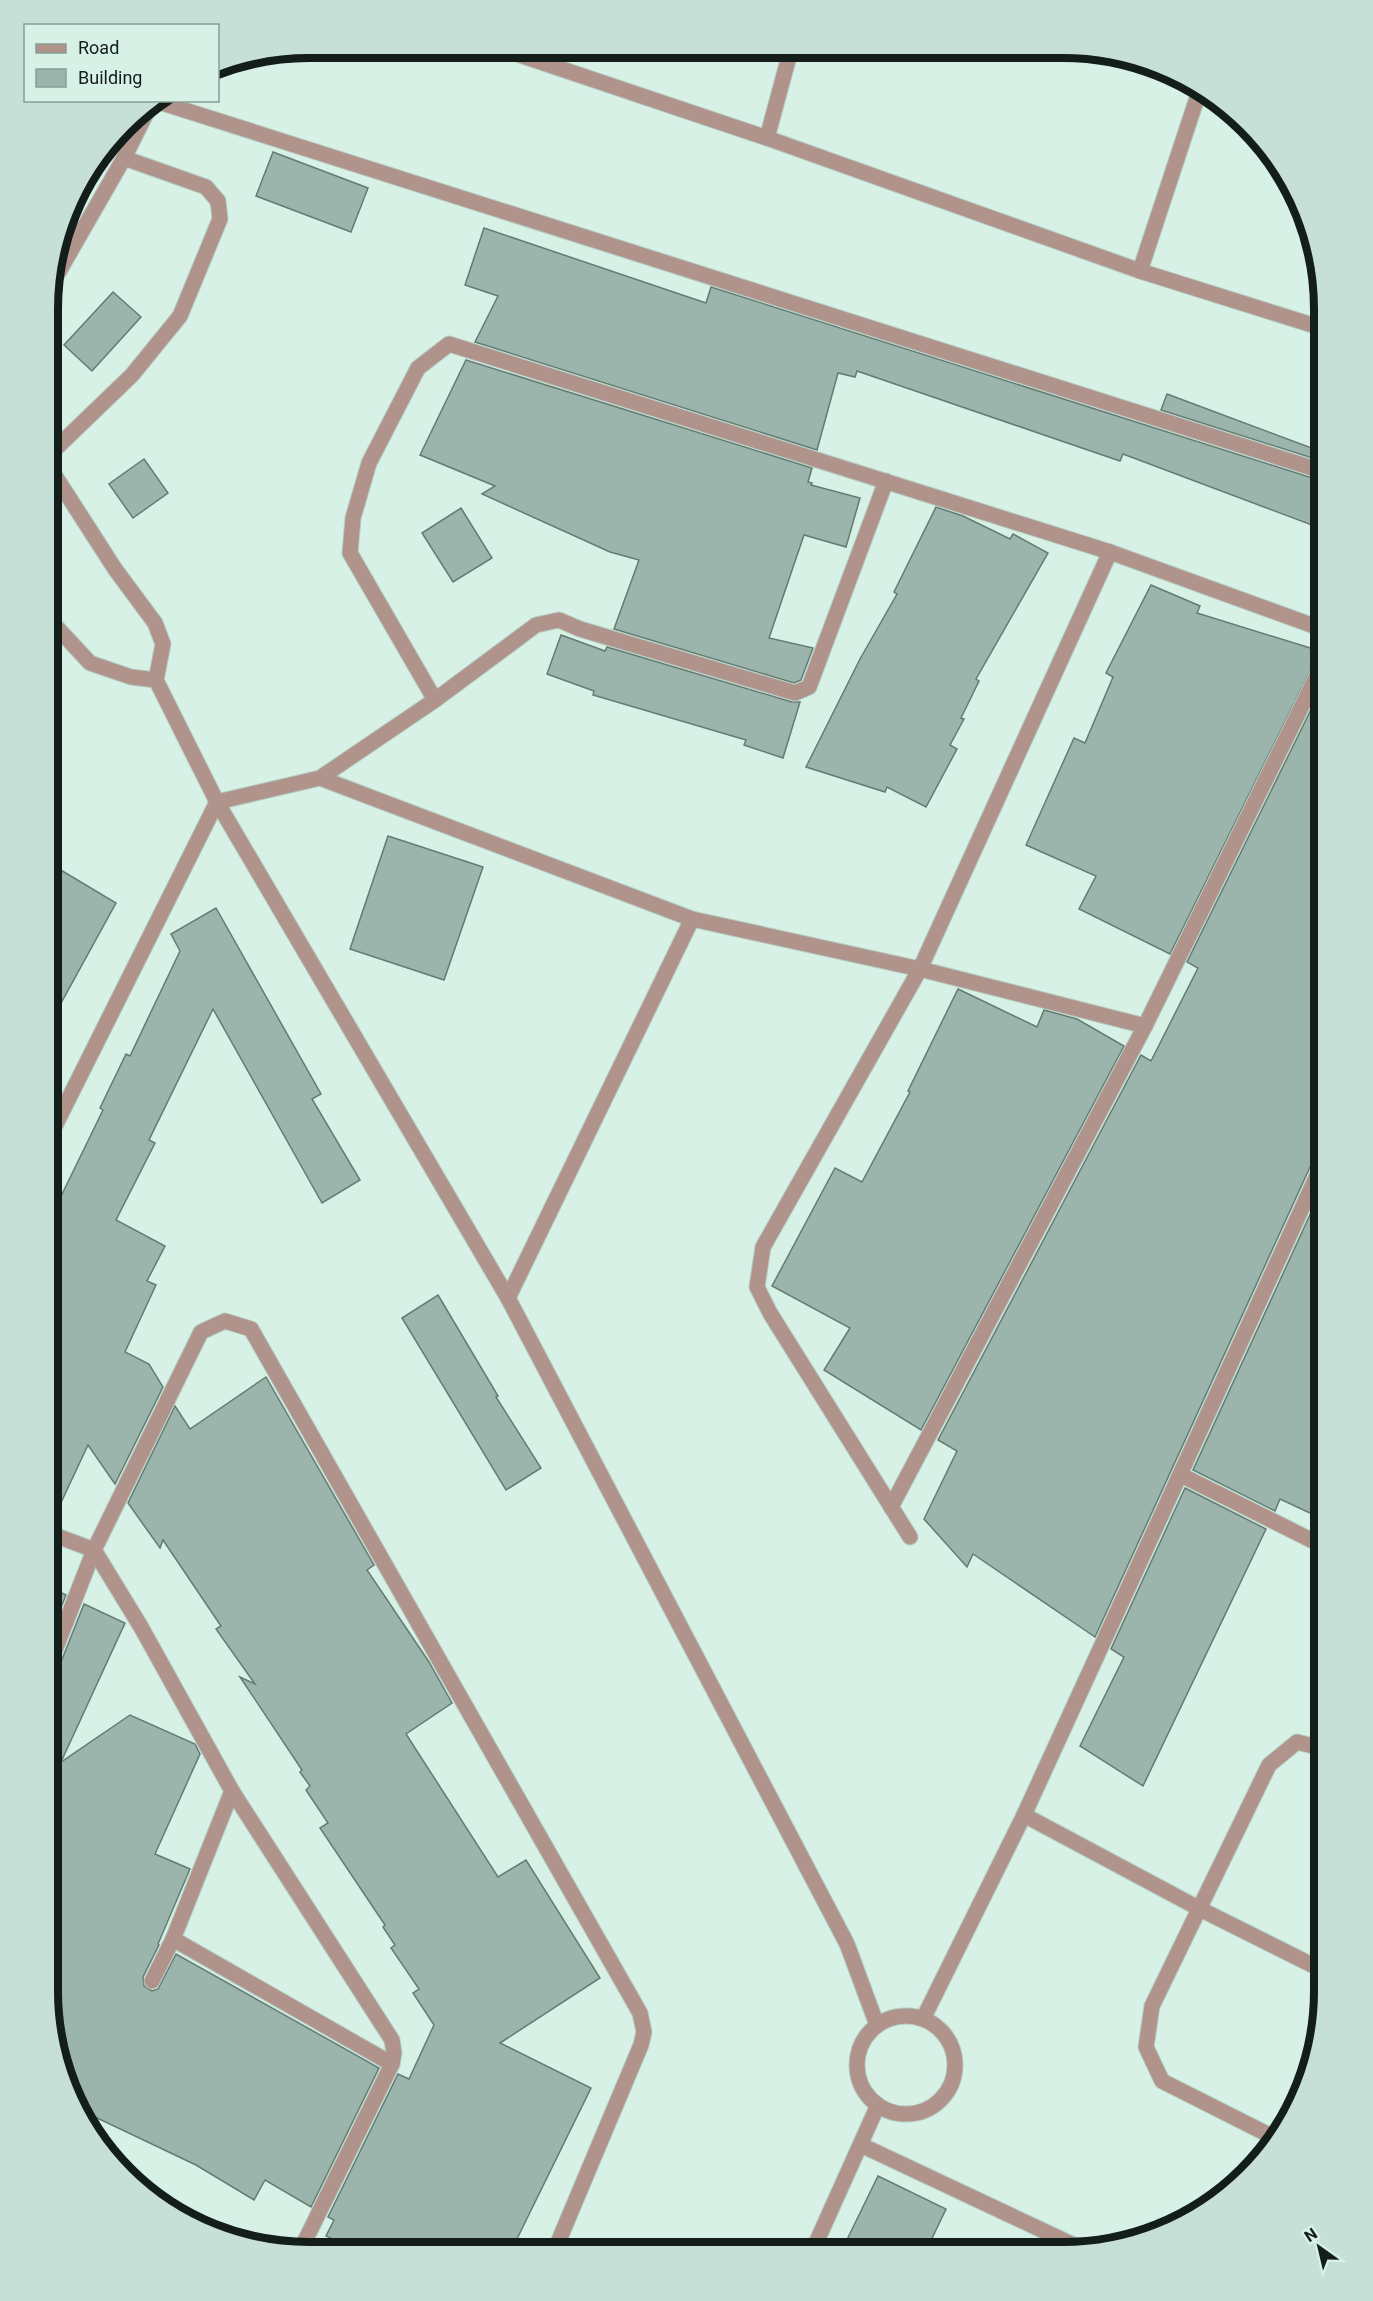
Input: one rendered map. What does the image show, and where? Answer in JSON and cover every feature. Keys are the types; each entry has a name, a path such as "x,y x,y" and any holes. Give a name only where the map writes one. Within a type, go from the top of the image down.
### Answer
{"street":[{"path":"529,58 767,138 1140,270 1314,325"},
{"path":"767,138 789,58"},
{"path":"1140,270 1197,97"},
{"path":"166,104 1314,469"},
{"path":"62,265 141,124"},
{"path":"58,446 132,375 180,316 220,219 218,201 206,187 124,158"},
{"path":"435,700 350,554 353,518 369,463 418,368 449,344 1110,552 1314,626"},
{"path":"58,480 115,569 156,622 163,644 156,680 218,802 508,1298 847,1944 877,2025"},
{"path":"218,802 320,778 435,700 537,624 559,620 580,629 795,693 809,687 886,481"},
{"path":"910,1537 770,1313 757,1287 763,1247 920,969 1110,552"},
{"path":"58,629 90,663 131,677 156,680"},
{"path":"891,1507 1145,1026 1314,681"},
{"path":"320,778 692,919 920,969 1145,1026"},
{"path":"58,1120 218,802"},
{"path":"508,1298 692,919"},
{"path":"923,2019 1024,1815 1314,1182"},
{"path":"58,1642 94,1550 201,1332 225,1321 251,1329 640,2013 644,2032 641,2045 558,2242"},
{"path":"1181,1475 1314,1542"},
{"path":"58,1536 94,1550 141,1627 232,1791 392,2040 394,2053 392,2064 304,2242"},
{"path":"1269,2135 1162,2081 1146,2047 1152,2006 1269,1765 1297,1742 1314,1746"},
{"path":"152,1981 173,1940 232,1791"},
{"path":"1024,1815 1200,1909 1314,1966"},
{"path":"173,1940 392,2064"},
{"path":"908,2016 923,2019 938,2027 948,2040 954,2056 954,2072 949,2087 939,2100 925,2109 909,2114 893,2113 878,2105 867,2095 859,2081 856,2065 862,2043 877,2025 892,2018 908,2016"},
{"path":"817,2242 878,2105"},
{"path":"861,2145 1067,2242"}],"building":[{"path":"273,152 368,188 351,232 256,196"},
{"path":"484,228 706,303 711,287 1314,479 1314,526 1123,454 1120,461 857,371 855,377 838,373 817,450 475,342 498,296 465,285"},
{"path":"113,292 141,317 92,371 64,345"},
{"path":"466,360 812,468 808,482 812,483 811,485 860,498 846,547 804,535 769,638 813,648 801,680 794,683 614,629 639,560 610,552 482,494 495,486 420,455"},
{"path":"1167,394 1314,449 1314,459 1161,410"},
{"path":"144,459 168,493 133,518 109,484"},
{"path":"936,507 963,516 1010,539 1013,534 1048,553 976,679 979,681 961,718 964,719 950,745 957,749 926,807 887,787 885,792 806,767 860,659 897,594 894,592"},
{"path":"461,508 492,558 453,582 422,533"},
{"path":"1151,585 1200,606 1197,613 1314,649 1314,663 1170,954 1079,909 1096,876 1026,845 1074,738 1085,743 1113,677 1106,673"},
{"path":"561,635 605,651 607,647 792,702 800,702 783,758 744,745 746,740 593,695 594,691 547,674"},
{"path":"1314,703 1314,1158 1095,1637 973,1554 967,1567 924,1519 957,1451 938,1440 1141,1055 1151,1061 1198,968 1187,962"},
{"path":"388,836 483,867 444,980 350,949"},
{"path":"58,868 116,903 58,1009"},
{"path":"216,908 321,1094 312,1099 360,1180 322,1203 213,1009 149,1140 155,1143 116,1220 165,1246 147,1281 156,1285 125,1352 149,1364 163,1387 115,1484 88,1445 58,1509 58,1202 103,1110 100,1108 126,1054 130,1056 180,951 171,934"},
{"path":"958,989 1037,1027 1044,1010 1077,1019 1124,1046 921,1430 824,1370 850,1328 772,1286 835,1168 862,1182 910,1092 908,1091"},
{"path":"1314,1206 1314,1515 1280,1499 1275,1511 1193,1470"},
{"path":"438,1295 498,1396 496,1397 541,1468 506,1490 402,1318"},
{"path":"266,1377 374,1565 367,1570 429,1662 452,1703 406,1734 498,1877 526,1860 600,1978 500,2043 591,2088 515,2242 339,2242 326,2236 334,2220 328,2217 398,2074 409,2079 434,2025 413,1993 419,1989 391,1948 395,1945 383,1927 385,1925 320,1828 328,1823 306,1790 310,1786 300,1772 302,1770 240,1677 255,1684 216,1629 221,1626 163,1540 160,1548 128,1503 175,1406 190,1429"},
{"path":"1185,1488 1266,1529 1143,1786 1080,1746 1124,1657 1111,1649"},
{"path":"58,1591 66,1595 58,1615"},
{"path":"84,1604 125,1623 61,1762 130,1715 195,1744 200,1754 155,1854 190,1869 159,1945 143,1977 144,1986 152,1991 158,1989 176,1954 379,2068 311,2207 265,2180 254,2200 196,2165 91,2115 84,2102 67,2056 59,2008 58,1669"},
{"path":"878,2176 946,2209 930,2242 846,2242"}]}
